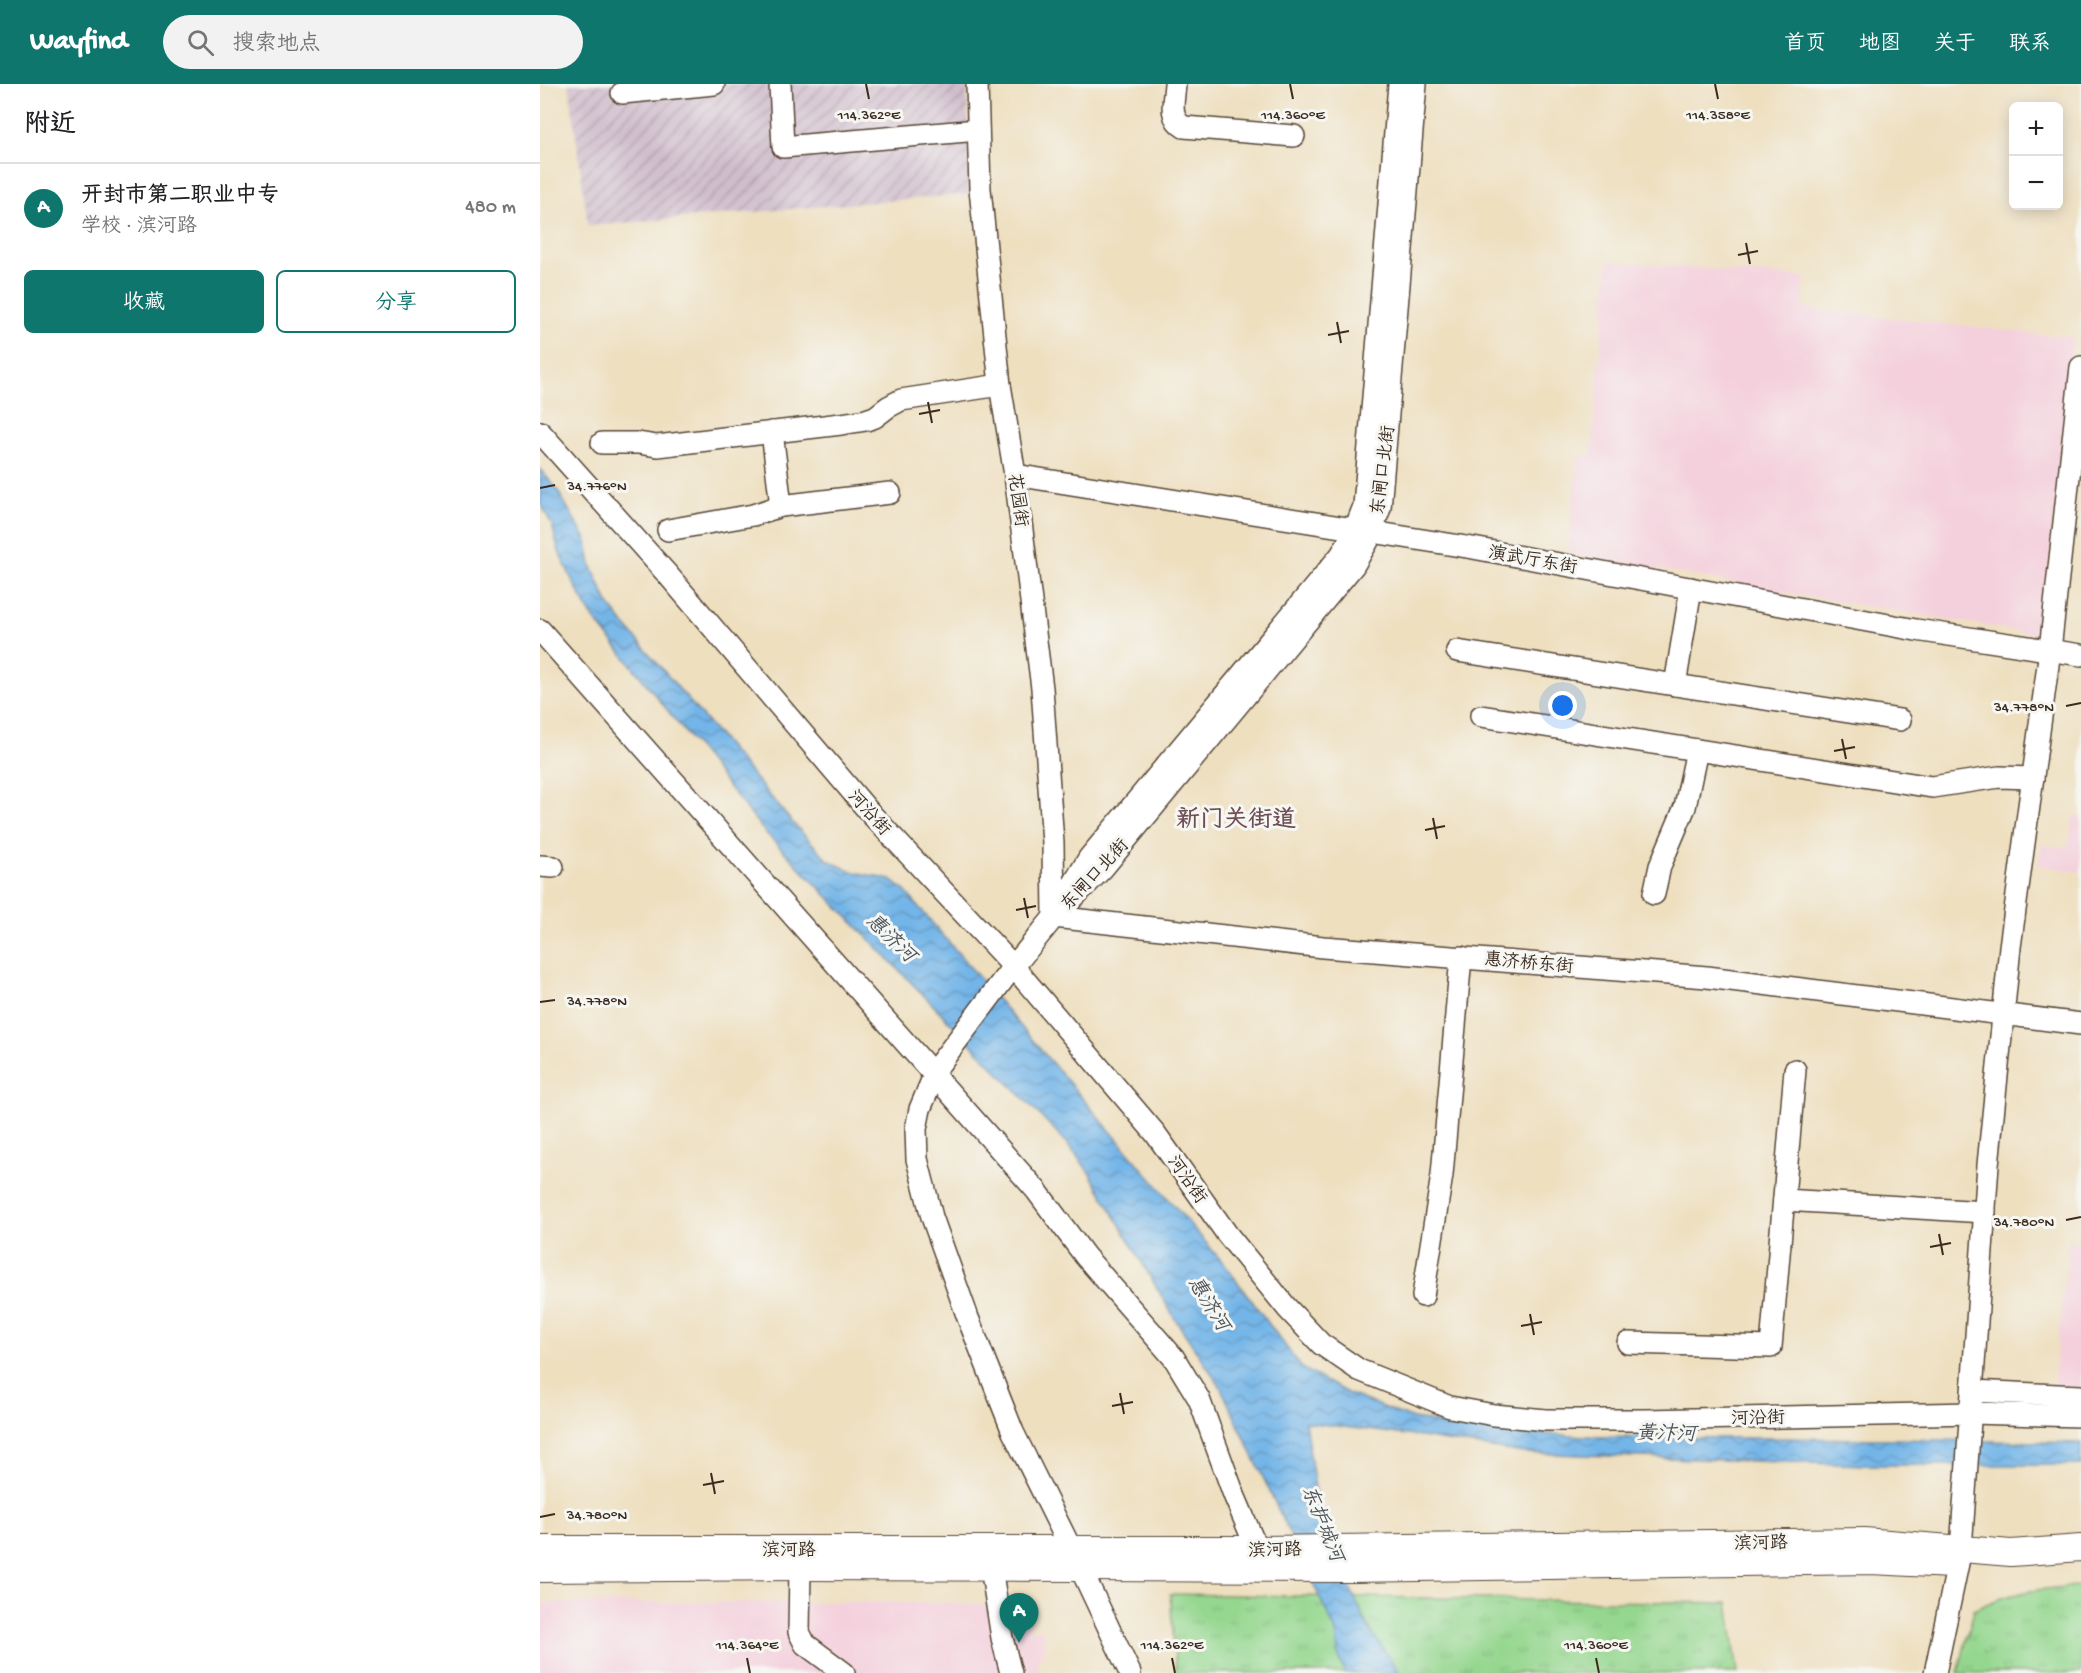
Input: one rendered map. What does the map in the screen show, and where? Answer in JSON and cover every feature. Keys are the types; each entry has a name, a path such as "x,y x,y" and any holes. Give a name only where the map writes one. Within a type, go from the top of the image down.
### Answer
{"main road":[{"name":"滨河路","path":"540,1549 1075,1558 1871,1561 2081,1548"},
{"name":"滨河路","path":"1960,1557 2009,1570 2081,1565"},
{"name":"滨河路","path":"540,1569 992,1567 1075,1558"}],"street":[{"path":"622,93 714,84"},
{"path":"780,84 783,147 978,130"},
{"name":"花园街","path":"977,84 980,189 1000,385 1015,475 1042,688 1053,843 1054,917"},
{"path":"1175,84 1173,115 1177,124 1184,128 1294,136"},
{"name":"东闸口北街","path":"1364,530 1364,506 1399,84"},
{"name":"东闸口北街","path":"1130,1673 1013,1432 968,1318 920,1176 916,1143 920,1109 934,1074 951,1047 1054,917 1089,858 1380,508 1416,84"},
{"path":"1935,1673 1960,1557 1985,1212 2010,946 2050,650 2081,367"},
{"path":"602,443 638,443 657,446 866,420 902,400 1000,385"},
{"name":"河沿街","path":"540,432 668,575 871,814 1155,1133 1227,1234 1287,1308 1321,1344 1359,1370 1450,1407 1494,1415 1546,1420 1971,1420 2081,1416"},
{"path":"772,432 781,506"},
{"name":"演武厅东街","path":"1015,475 1473,548 1916,630 2081,655"},
{"path":"668,530 753,515 781,506 890,493"},
{"path":"1675,685 1691,588"},
{"path":"540,630 1036,1190 1085,1256 1174,1358 1199,1399 1260,1558"},
{"path":"1457,651 1900,720"},
{"path":"1481,716 1932,787 1999,777 2033,778"},
{"path":"1654,894 1660,866 1685,807 1697,750"},
{"name":"惠济桥东街","path":"1054,917 1312,946 1707,977 2081,1024"},
{"path":"1422,1296 1442,1175 1461,957"},
{"path":"1628,1344 1771,1347 1795,1070"},
{"path":"1784,1200 1985,1212"},
{"path":"1973,1391 2081,1396"},
{"path":"800,1567 799,1632 805,1644 844,1673"},
{"path":"992,1567 1002,1638 1011,1673"}],"shaded area":[{"path":"569,84 967,84 970,194 588,226"},
{"path":"1608,261 1805,277 1803,308 2073,338 2041,635 1568,553 1578,455 1591,456"},
{"path":"2073,816 2081,817 2081,872 2038,865 2042,844 2068,848"},
{"path":"2069,1242 2081,1244 2081,1388 2053,1387"},
{"path":"1030,1597 1030,1630 1043,1629 1045,1656 1037,1657 1040,1673 540,1673 540,1603 987,1604"}],"green space":[{"path":"2081,1586 2081,1673 1958,1673 1974,1610 1999,1599 2026,1592"},
{"path":"1170,1594 1728,1603 1738,1673 1176,1673"}],"water":[{"name":"惠济河","path":"540,469 556,488 587,541 591,565 608,603 624,624 793,823 828,860 850,871 891,880 905,891 1225,1265 1302,1368 1349,1394 1413,1419 1507,1432 1607,1437 2081,1443 2081,1465 1866,1465 1524,1453 1305,1422 1317,1500 1328,1539 1368,1627 1400,1673 1344,1673 1338,1654 1336,1632 1220,1386 1175,1319 1089,1172 1066,1142 764,831 592,616 559,552 552,525 540,502"}],"place":[{"name":"开封市第二职业中专","path":"1019,1643"}],"district":[{"name":"新门关街道","path":"1236,818"}],"water label":[{"name":"黄汴河","path":"1666,1432"},
{"name":"东护城河","path":"1324,1523"}]}
